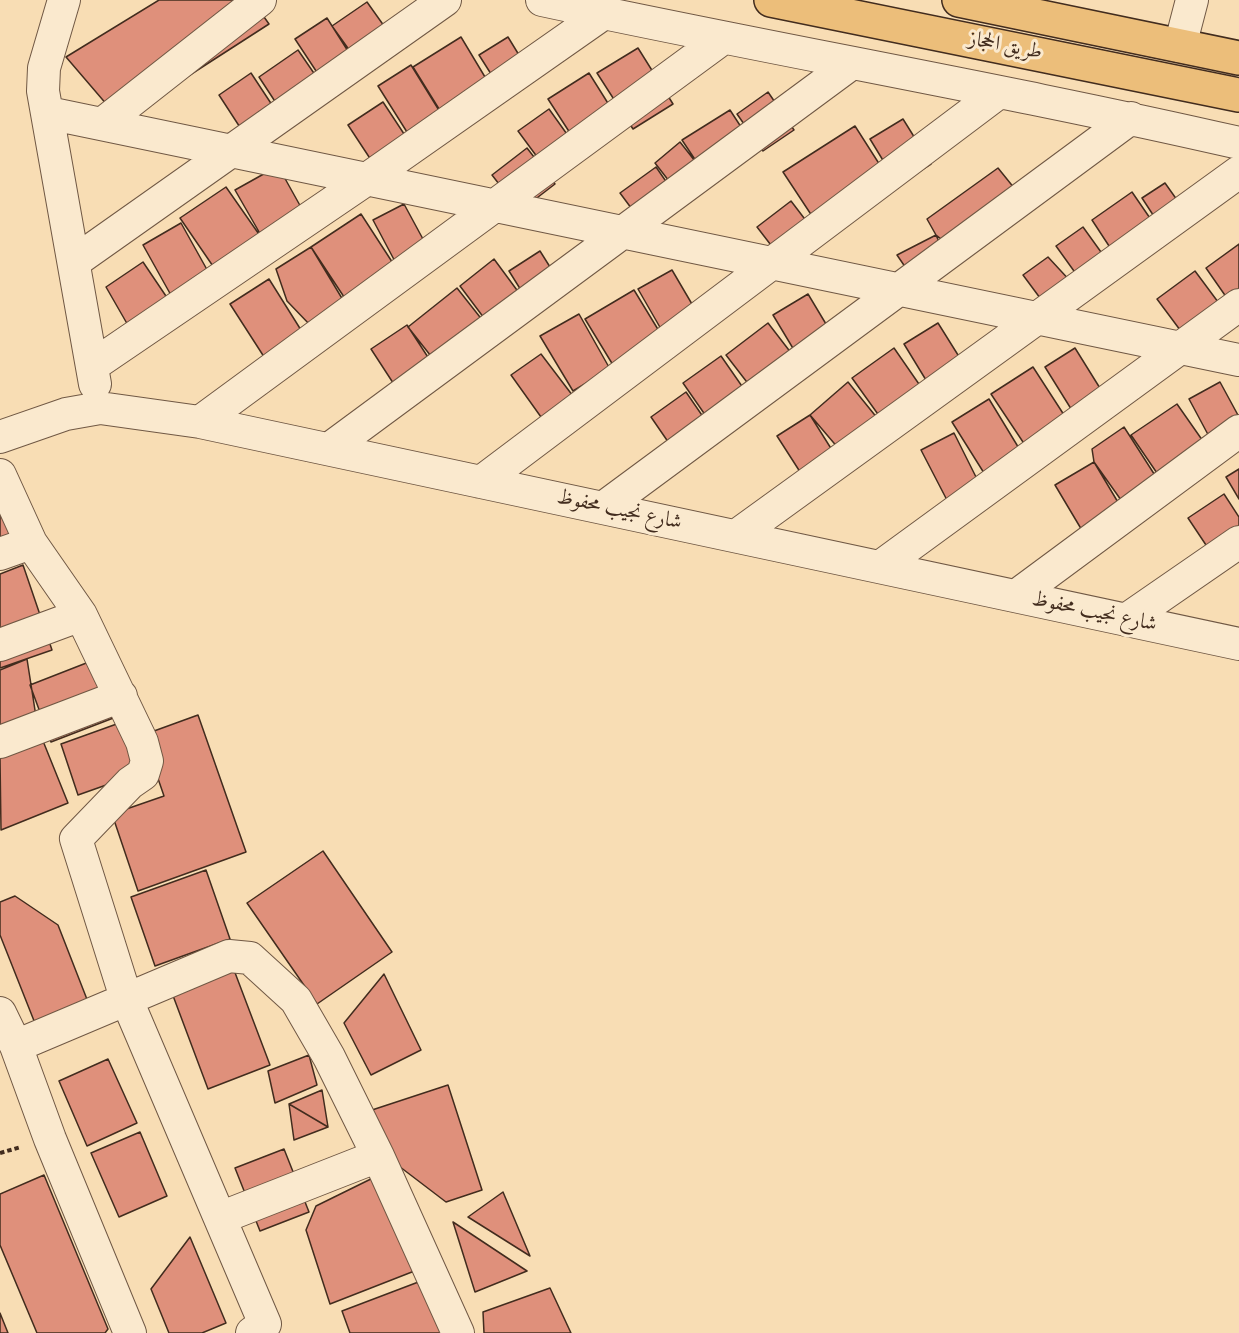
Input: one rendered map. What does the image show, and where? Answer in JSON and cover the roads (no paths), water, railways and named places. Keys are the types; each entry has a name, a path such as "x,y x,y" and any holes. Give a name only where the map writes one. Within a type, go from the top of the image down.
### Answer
{"main road":[{"name":"طريق الحجاز","path":"771,0 1239,95"},
{"name":"طريق الحجاز","path":"959,0 1018,6 1180,46 1239,58"}],"street":[{"path":"64,0 44,69 43,91 100,408"},
{"path":"102,124 260,0"},
{"path":"74,262 445,0"},
{"path":"542,0 1131,118 1239,143"},
{"path":"1180,46 1192,0"},
{"path":"92,366 367,179 604,13"},
{"path":"200,422 723,38"},
{"path":"329,449 852,63"},
{"path":"481,482 999,93"},
{"path":"48,112 1239,360"},
{"path":"603,508 1131,118"},
{"path":"736,536 1239,172"},
{"path":"880,567 1239,304"},
{"name":"شارع نجيب محفوظ","path":"0,437 66,414 100,408 200,422 1239,644"},
{"path":"1016,596 1239,431"},
{"path":"0,475 31,543 81,615 122,696 142,742 147,761 143,774 130,783 76,839 126,998 220,1218 262,1330"},
{"path":"1126,620 1239,542"},
{"path":"0,554 31,543"},
{"path":"0,645 81,615"},
{"path":"0,742 122,696"},
{"path":"16,1046 229,956 250,958 296,1000 329,1057 378,1156 458,1333"},
{"path":"0,1013 16,1046 50,1139 130,1333"},
{"path":"220,1218 378,1156"}]}
